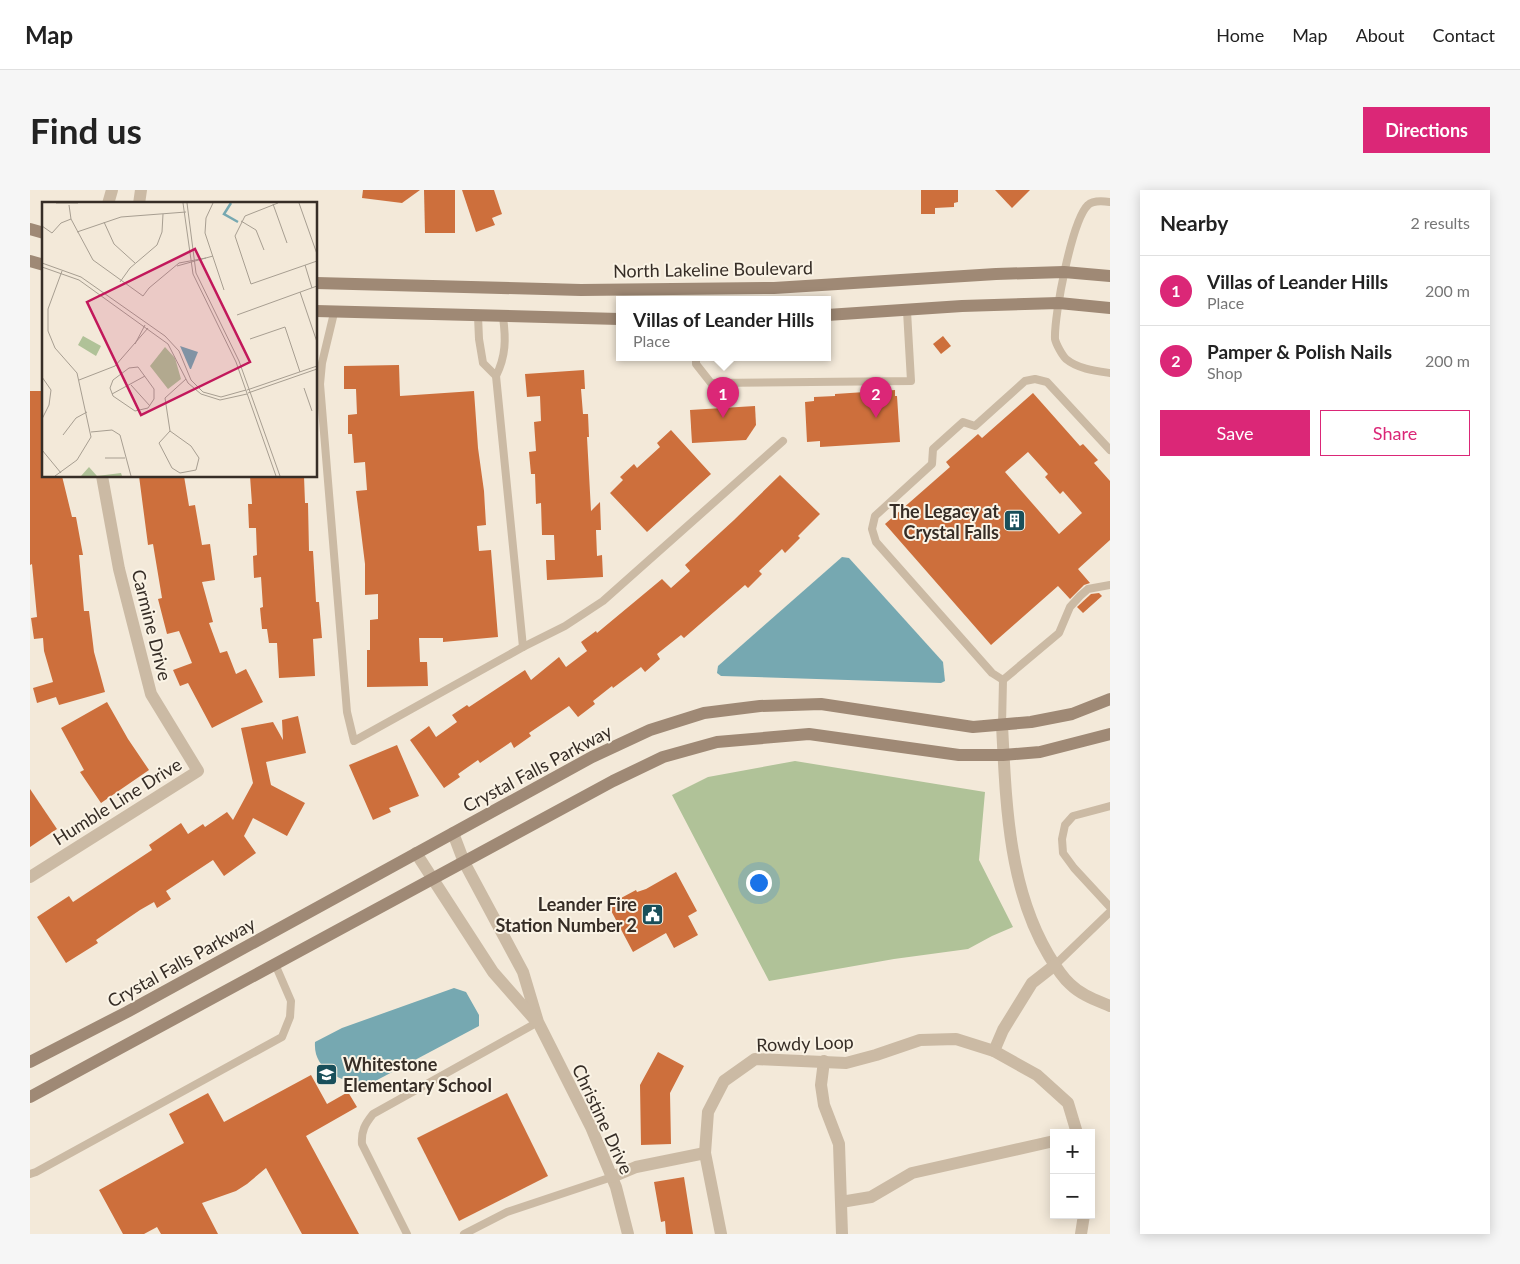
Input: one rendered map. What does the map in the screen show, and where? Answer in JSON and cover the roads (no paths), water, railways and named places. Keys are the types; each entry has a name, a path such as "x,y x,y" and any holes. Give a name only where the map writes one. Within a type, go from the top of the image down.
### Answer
{"street":[{"path":"30,260 42,264"},
{"name":"North Lakeline Boulevard","path":"318,283 698,294 986,275 1064,272 1110,276"},
{"path":"831,315 962,306 1059,303 1110,308"},
{"path":"318,311 616,319"},
{"name":"Carmine Drive","path":"102,478 119,569 151,694 198,771"},
{"name":"Crystal Falls Parkway","path":"30,1062 127,1012 592,757 650,730 704,714 760,706 821,704 973,726 1002,725 1072,714 1110,698"},
{"path":"1002,725 1010,837 1020,888 1039,938 1055,965 1070,984 1086,996 1110,1006"},
{"path":"30,1097 613,781 662,757 717,742 809,734 959,755 1003,755 1040,752 1110,734"},
{"name":"Humble Line Drive","path":"30,877 198,771"},
{"name":"Christine Drive","path":"453,833 464,862 523,972 538,1022 591,1127 612,1177 628,1234"},
{"name":"Christine Drive","path":"416,853 493,972 538,1022"},
{"path":"994,1051 1003,1030 1032,983 1055,965"},
{"name":"Rowdy Loop","path":"721,1234 705,1153 708,1112 724,1081 754,1059 846,1063 920,1040 956,1039 994,1051 1037,1075 1068,1102 1076,1129"},
{"path":"824,1061 821,1085 824,1105 839,1144 842,1234"},
{"path":"841,1202 871,1197 912,1173 1050,1142"},
{"path":"612,1177 636,1167 705,1153"},
{"path":"1081,1234 1083,1219"}],"lane":[{"path":"1110,202 1090,203 1081,213 1064,272 1055,321 1055,341 1066,358 1084,368 1110,372"},
{"path":"696,361 696,364 711,383 911,381 907,310"},
{"path":"334,313 322,363 320,384 347,712 354,741 523,647 565,626 603,600 783,442"},
{"path":"478,316 478,340 483,363 496,376"},
{"path":"504,317 503,362 496,376 523,647"},
{"path":"1003,680 992,673 876,542 872,529 875,516 932,464 933,449 963,422 975,426 1025,381 1035,379 1047,382 1110,450"},
{"path":"1002,725 1003,680 1059,633 1070,607 1080,596 1088,589 1110,585"},
{"path":"1110,806 1073,816 1065,825 1062,839 1063,853 1110,908"},
{"path":"1055,965 1110,912"},
{"path":"30,1174 282,1037 290,1017 291,1000 275,964"},
{"path":"407,1234 362,1144 361,1133 366,1122 373,1114 538,1022"},
{"path":"464,1234 507,1212 612,1177"}],"water":[{"path":"842,557 849,558 943,662 945,681 941,683 721,676 717,673 718,666"},
{"path":"454,988 466,992 479,1015 479,1026 364,1087 338,1077 324,1067 319,1060 315,1042 342,1028"}],"place":[{"name":"Villas of Leander Hills","path":"723,418"},
{"name":"Pamper & Polish Nails","path":"876,418"},
{"name":"The Legacy at Crystal Falls","path":"1015,521"},
{"name":"Leander Fire Station Number 2","path":"653,914"},
{"name":"Whitestone Elementary School","path":"327,1074"}]}
